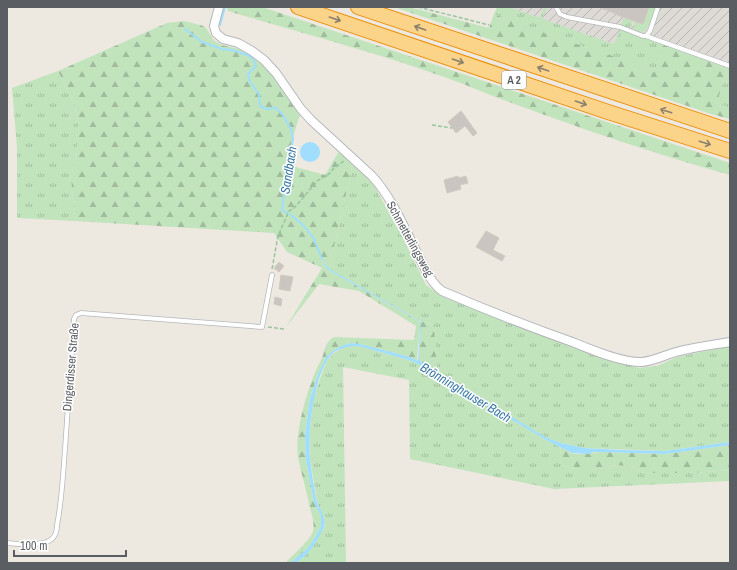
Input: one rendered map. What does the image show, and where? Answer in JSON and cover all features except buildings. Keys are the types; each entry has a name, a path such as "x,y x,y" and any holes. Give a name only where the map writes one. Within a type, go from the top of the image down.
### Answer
{"highway":[{"name":"A 2","path":"298,7 730,152"},
{"name":"A 2","path":"358,7 730,131"}],"street":[{"name":"Schmetterlingsweg","path":"220,7 214,26 216,33 224,39 238,43 264,60 276,73 301,109 311,120 372,176 385,192 429,275 437,287 442,291 517,322 625,360 641,362 698,347 730,342"}],"lane":[{"path":"556,7 560,14 567,17 620,27 730,66"},
{"path":"646,36 650,31 658,7"},
{"path":"262,327 272,274"},
{"name":"Dingerdisser Straße","path":"7,543 39,544 52,539 55,533 61,496 74,319 76,315 81,313 262,327"}],"path":[{"path":"418,7 489,25"},
{"path":"432,125 452,128"},
{"path":"272,274 278,236 289,210 294,208 317,181 329,174 334,168 351,157"},
{"path":"262,327 284,329"}],"shaded area":[{"path":"497,7 730,7 730,59 717,103 489,28"}],"green space":[{"path":"227,7 262,7 730,163 730,175 646,150 393,60 228,11"},
{"path":"394,7 409,7 489,28 494,14 564,40 631,62 644,69 656,72 658,53 665,45 727,68 717,103 730,108 730,119 711,114"},
{"path":"497,7 509,7 540,18 544,7 547,7 543,19 614,44 620,30 643,38 650,35 661,7 650,39 665,45 659,50 656,72 644,69 630,62 564,40 494,14"},
{"path":"649,7 656,7 646,30 643,32 633,30 635,22 643,24"},
{"path":"624,18 633,21 630,29 621,25"},
{"path":"184,21 205,27 214,40 220,44 248,53 271,73 283,89 300,114 285,164 325,175 339,151 353,163 329,269 322,258 324,265 330,271 420,323 418,361 410,357 351,343 341,346 326,357 318,374 310,398 305,436 306,460 314,502 321,516 321,526 307,549 290,563 285,563 305,543 313,531 314,524 297,447 300,421 307,394 326,345 334,337 414,340 416,326 359,291 319,284 286,327 322,268 287,252 274,233 75,221 71,179 77,152 79,130 74,103 58,71 167,23"},
{"path":"730,59 730,108 717,103"},
{"path":"58,71 74,103 79,130 77,152 71,179 75,221 17,218 17,147 12,88"},
{"path":"353,163 373,184 400,232 426,285 443,297 639,368 657,366 677,357 730,346 730,442 665,451 584,448 561,443 545,437 437,372 434,325 418,320 329,269"},
{"path":"418,320 434,325 437,372 421,362 419,358 421,323"},
{"path":"359,346 418,364 560,447 562,464 569,468 591,469 618,465 632,467 650,473 694,473 730,470 730,481 554,489 410,459 409,380 343,367 346,563 294,563 303,558 309,551 325,526 323,515 317,501 310,459 309,436 313,399 328,359 342,348"},
{"path":"730,445 730,470 694,473 650,473 632,467 618,465 591,469 569,468 562,464 560,447 571,453 579,454 603,452 665,454"}],"water":[{"path":"306,142 314,142 320,148 320,156 314,162 306,162 300,156 300,148"},
{"name":"Brönninghauser Bach","path":"322,258 331,270 421,323 419,358 421,362 545,437 561,443 584,448 621,450 665,451 730,442 730,445 665,454 603,452 588,454 572,453 546,440 418,364 359,346 346,347 333,353 326,361 317,387 311,419 309,447 311,468 316,498 325,523 324,527 308,553 300,560 290,563 307,549 321,526 321,516 314,502 306,460 305,436 310,398 318,374 326,357 341,346 351,343 410,357 418,361 420,323 330,271 324,265"}],"waterway":[{"path":"220,25 225,7"},
{"name":"Sandbach","path":"185,29 202,42 250,56 254,61 256,66 248,74 250,82 259,94 260,106 267,109 276,108 283,115 291,129 293,139 282,210 287,213"},
{"name":"Sandbach","path":"290,214 304,226 314,239 322,259"}]}
